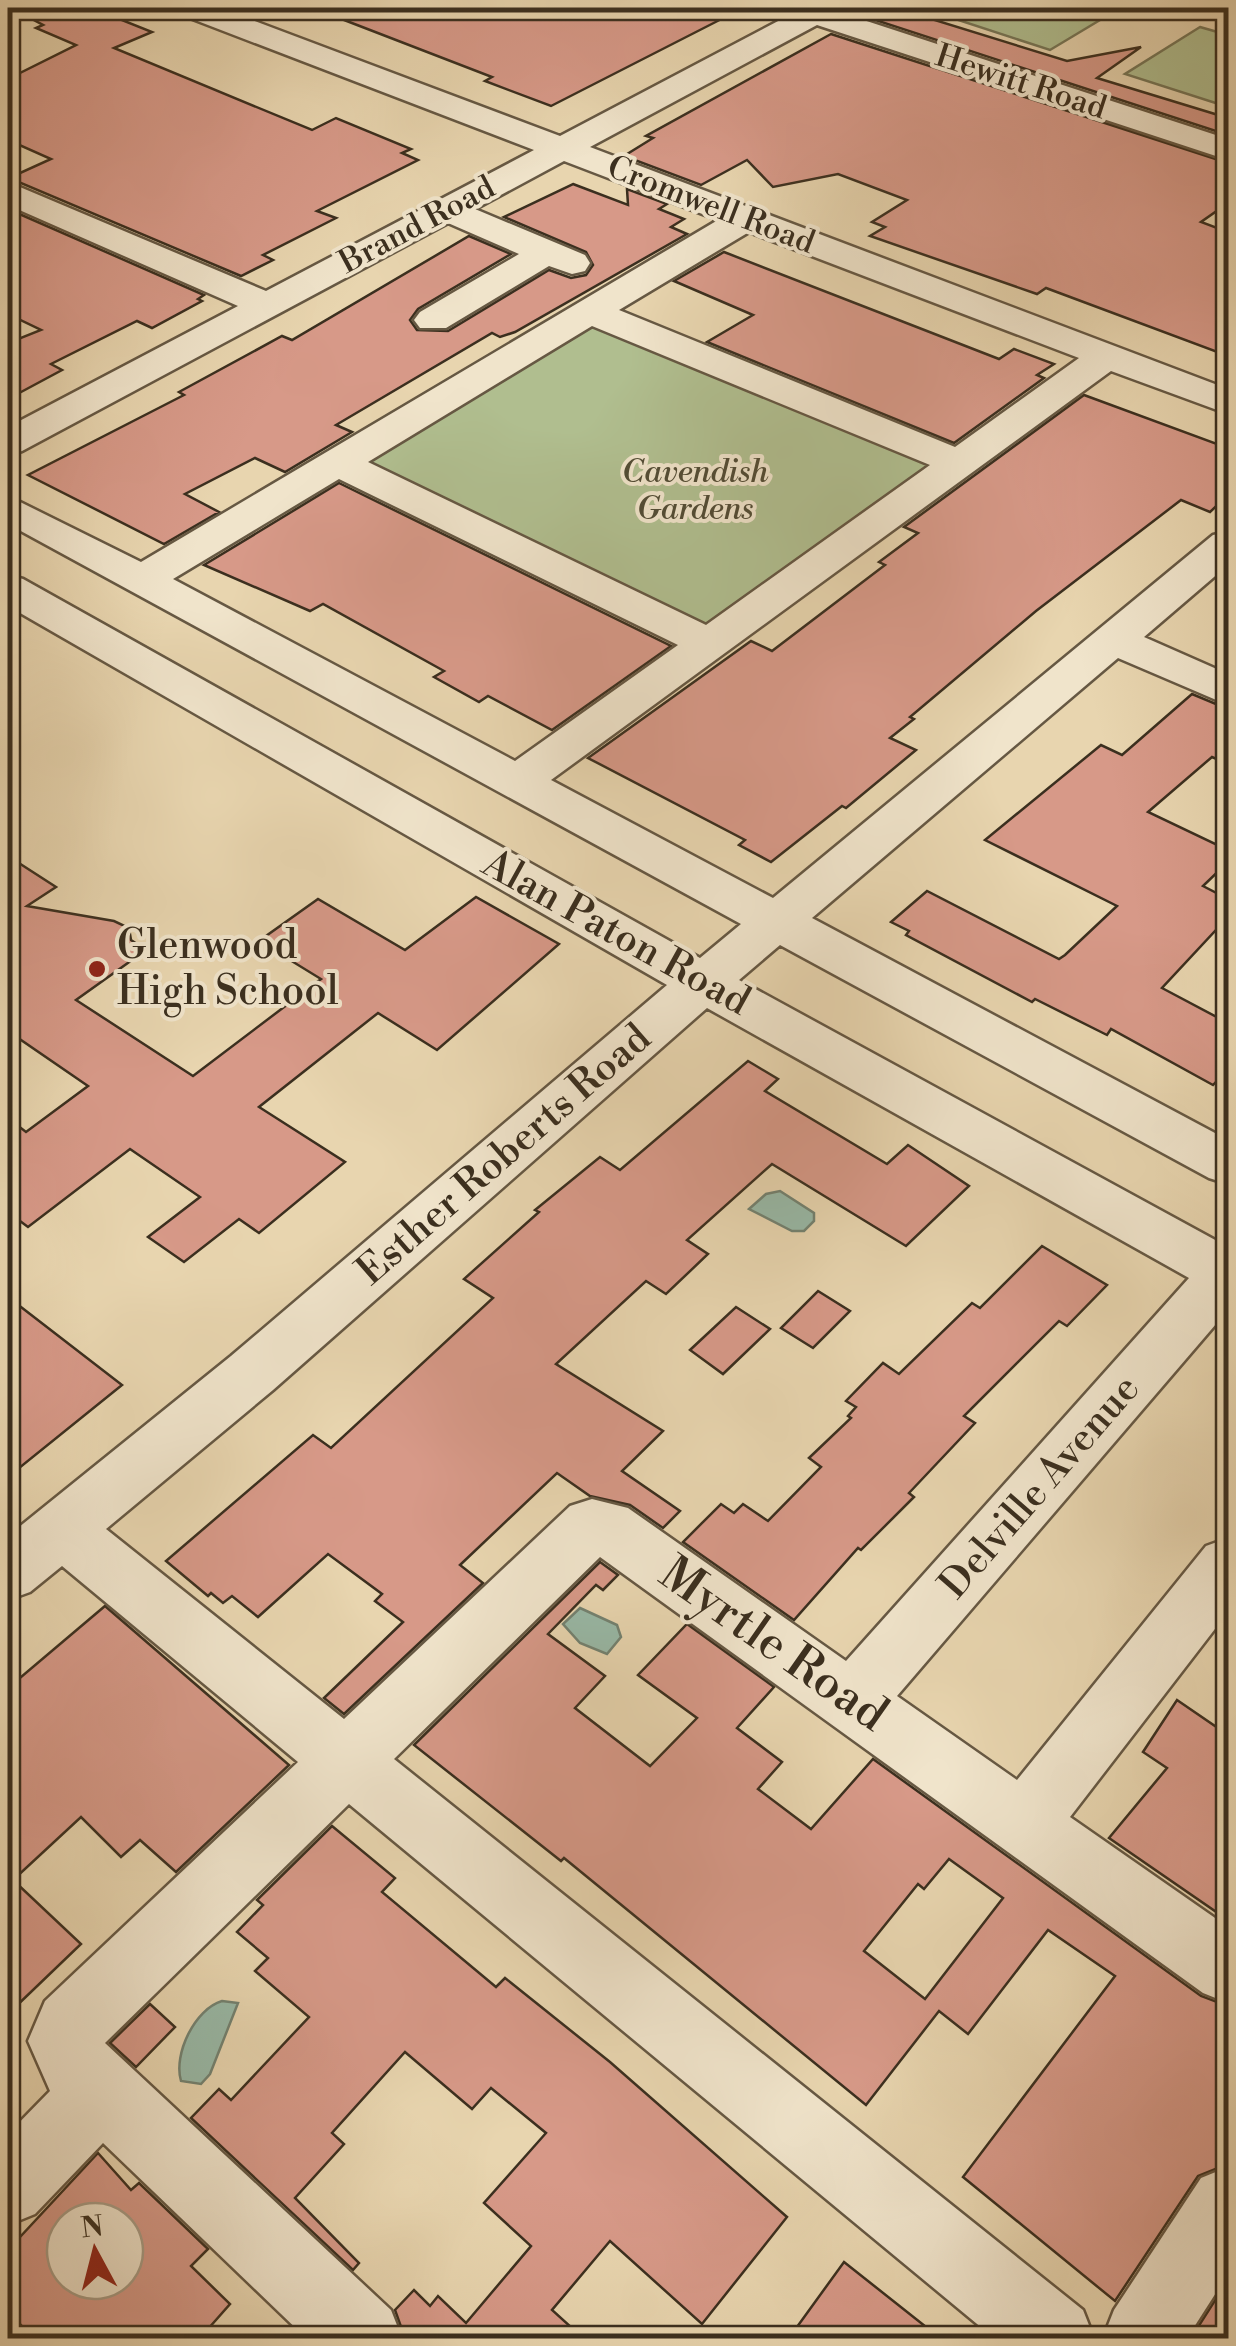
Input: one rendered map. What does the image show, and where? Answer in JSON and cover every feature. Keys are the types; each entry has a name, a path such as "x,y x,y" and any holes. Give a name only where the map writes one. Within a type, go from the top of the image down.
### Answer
{"street":[{"name":"Cromwell Road","path":"209,10 1228,402"},
{"name":"Brand Road","path":"8,443 820,11"},
{"name":"Hewitt Road","path":"820,11 1228,150"},
{"path":"8,192 266,305"},
{"path":"433,320 559,258 446,209"},
{"path":"142,580 746,219"},
{"path":"590,312 962,464"},
{"path":"517,782 1107,356"},
{"path":"338,463 710,644"},
{"name":"Alan Paton Road","path":"8,508 1228,1164"},
{"name":"Esther Roberts Road","path":"8,1572 252,1373 777,921 1114,640 1222,558"},
{"name":"Alan Paton Road","path":"8,588 703,983 1228,1272"},
{"path":"1114,640 1228,692"},
{"name":"Delville Avenue","path":"852,1701 1228,1272"},
{"name":"Myrtle Road","path":"363,2338 102,2091 64,2049 72,2026 592,1525 606,1527 1228,1968"},
{"path":"60,1528 1056,2338"},
{"path":"1024,1822 1228,1564"},
{"path":"8,2187 102,2091"},
{"path":"1142,2338 1228,2205"}],"green space":[{"path":"1120,8 1050,50 931,11"},
{"path":"1200,27 1228,35 1228,107 1125,74"},
{"name":"Cavendish Gardens","path":"590,319 939,463 714,631 355,461"}],"shaded area":[{"path":"780,1191 814,1213 814,1221 804,1231 792,1231 749,1209 766,1194"},
{"path":"580,1608 617,1625 621,1637 607,1654 580,1643 563,1624"},
{"path":"222,2001 238,2003 210,2074 201,2084 181,2081 180,2058 188,2034 203,2013"}],"building":[{"path":"11,8 92,8 152,32 114,48 312,130 336,118 411,149 402,153 418,160 317,211 336,218 263,255 273,260 241,276 9,178 51,159 8,140 8,79 76,45 36,28 43,25"},
{"path":"313,8 743,8 551,106 485,81 492,77"},
{"path":"878,8 896,8 1067,61 1141,47 1097,78 1228,118 1228,135 863,16"},
{"path":"831,34 1228,163 1228,203 1201,222 1228,232 1228,356 1046,288 1037,294 870,236 885,227 872,222 907,200 838,174 773,187 747,160 701,185 624,156 653,138 646,136"},
{"path":"573,184 628,205 627,189 667,204 659,209 684,219 671,227 687,234 515,332 500,337 492,333 336,425 352,432 285,472 255,458 185,494 219,512 164,544 28,475 184,395 179,392 282,336 292,340 469,236 511,254 418,309 410,320 417,330 448,331 549,270 571,278 586,275 593,265 586,252 504,217"},
{"path":"8,209 204,295 198,299 202,301 152,328 137,321 51,364 62,370 8,399 8,343 41,330 8,314"},
{"path":"724,252 999,359 1014,349 1054,364 1037,375 1044,378 954,443 707,342 753,315 674,281"},
{"path":"1084,395 1228,448 1228,495 1210,512 1181,500 1036,611 910,717 914,719 890,738 916,750 846,808 842,806 771,862 739,845 745,840 588,758 751,641 772,651 885,565 879,562 918,533 904,527"},
{"path":"339,483 671,646 552,730 488,696 479,702 434,677 444,671 323,604 310,611 204,565"},
{"path":"1192,694 1228,709 1228,764 1212,757 1148,812 1228,850 1228,862 1203,886 1228,899 1228,917 1162,988 1228,1023 1228,1069 1213,1085 1111,1029 1107,1035 1035,999 1032,1002 906,935 909,931 891,922 927,891 1059,959 1065,955 1117,906 985,840 1101,745 1122,755"},
{"path":"8,856 56,887 27,906 114,921 129,928 131,940 146,950 76,1000 193,1076 321,979 259,941 318,899 405,950 476,897 559,944 437,1050 378,1013 259,1107 345,1162 259,1233 239,1219 184,1262 148,1237 200,1197 130,1149 28,1227 8,1212 8,1118 26,1132 88,1086 8,1031"},
{"path":"748,1061 778,1079 765,1091 887,1164 908,1145 969,1186 906,1246 772,1164 687,1240 708,1254 666,1294 646,1281 556,1364 663,1431 622,1471 680,1511 663,1528 630,1505 590,1496 557,1473 460,1565 483,1583 344,1714 324,1698 403,1622 375,1601 382,1594 328,1554 258,1617 232,1596 223,1603 211,1593 208,1596 166,1561 313,1435 331,1448 493,1298 464,1279 539,1212 535,1210 600,1157 620,1170"},
{"path":"1042,1246 1107,1285 1067,1326 1059,1321 964,1416 975,1423 909,1493 914,1497 861,1550 858,1548 794,1620 683,1542 721,1504 734,1513 743,1504 768,1521 821,1467 809,1458 851,1418 848,1416 856,1407 846,1401 883,1363 899,1374 972,1303 980,1308"},
{"path":"818,1291 850,1311 813,1348 781,1328"},
{"path":"8,1297 122,1385 8,1477"},
{"path":"736,1307 770,1329 723,1374 690,1350"},
{"path":"600,1562 618,1575 603,1590 596,1585 548,1634 605,1676 575,1708 650,1766 697,1718 638,1675 687,1624 774,1687 737,1728 782,1762 758,1789 811,1829 873,1759 1201,1996 1228,2006 1228,2164 1198,2176 1115,2301 963,2177 1115,1976 1048,1930 968,2034 939,2011 866,2105 564,1858 561,1861 414,1745","holes":["949,1859 1003,1898 925,1999 864,1951 918,1884 924,1889"]},
{"path":"105,1606 289,1765 176,1872 140,1840 121,1857 81,1817 13,1880 81,1944 8,2014 8,1688"},
{"path":"1177,1700 1228,1735 1228,1920 1109,1838 1167,1768 1143,1752"},
{"path":"332,1826 395,1878 382,1892 496,1987 505,1978 610,2062 787,2217 702,2324 610,2241 552,2310 583,2338 405,2338 395,2310 414,2290 430,2306 438,2296 466,2323 531,2246 484,2203 546,2133 491,2088 472,2109 405,2052 332,2133 344,2144 295,2198 359,2263 353,2270 191,2118 219,2089 231,2100 309,2017 255,1971 268,1958 237,1932 263,1905 257,1900"},
{"path":"150,2004 175,2027 136,2067 110,2043"},
{"path":"98,2153 131,2190 139,2183 208,2249 191,2266 230,2304 200,2338 33,2338 8,2311 8,2250 45,2210 45,2301 145,2301 145,2201 53,2201"},
{"path":"844,2262 940,2338 789,2338"},
{"path":"1228,2280 1228,2338 1191,2338"}],"place":[{"name":"Glenwood High School","path":"97,969"}]}
